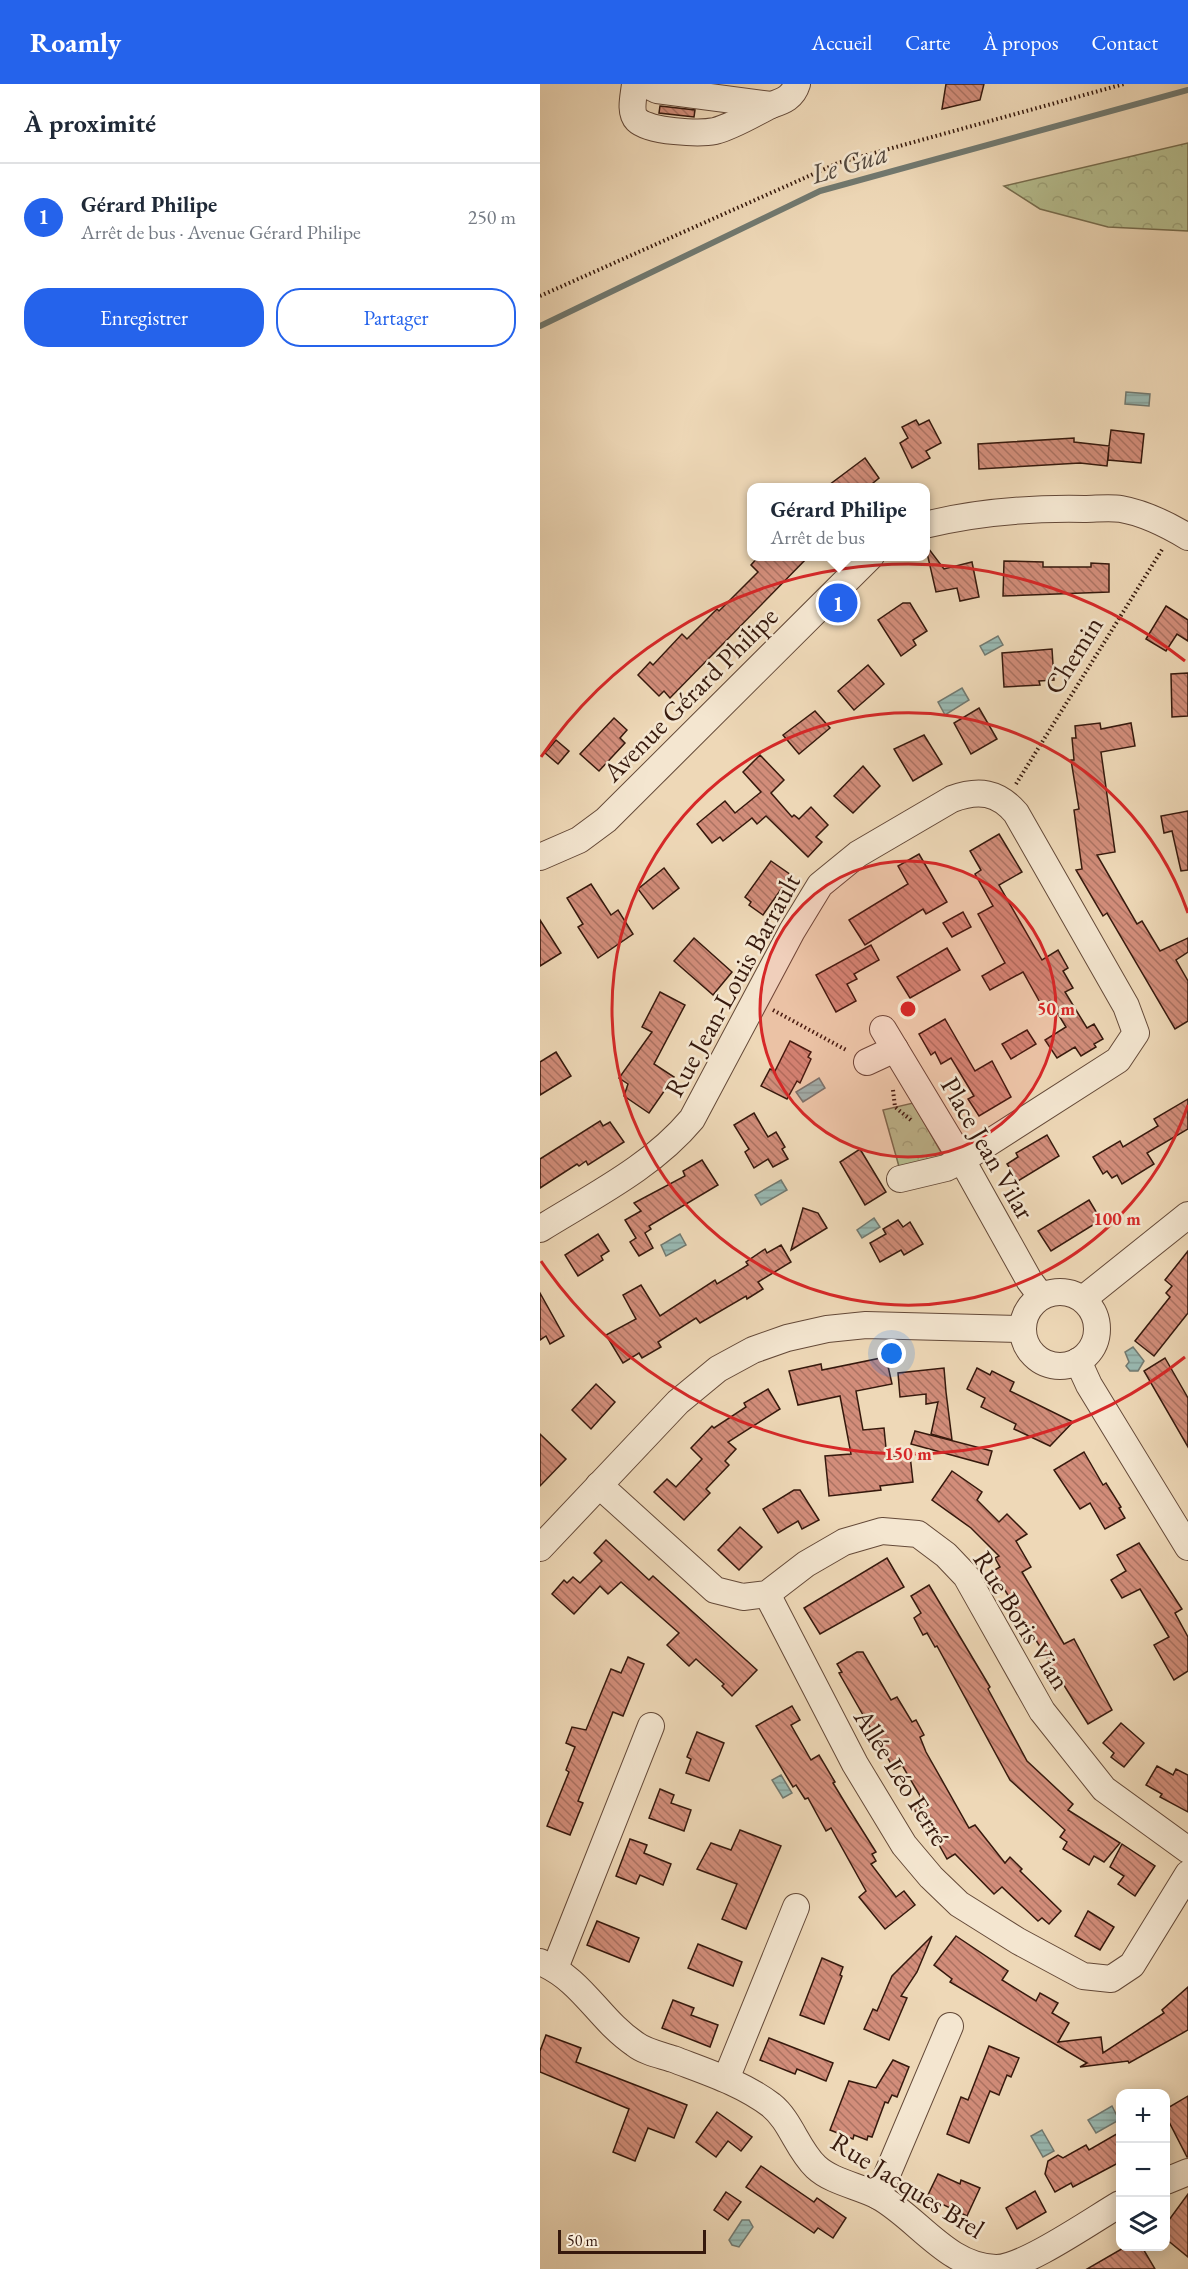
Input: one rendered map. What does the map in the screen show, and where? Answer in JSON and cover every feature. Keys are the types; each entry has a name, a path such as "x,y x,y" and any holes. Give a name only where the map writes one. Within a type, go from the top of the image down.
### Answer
{"street":[{"path":"635,84 632,109 636,120 646,126 697,133 717,130 771,105 785,101 795,92 798,84"},
{"path":"645,84 657,90 771,105"},
{"path":"930,524 957,517 1003,512 1067,508 1120,509 1155,519 1181,533"},
{"name":"Avenue Gérard Philipe","path":"540,857 579,840 606,820 866,561"},
{"name":"Rue Jean-Louis Barrault","path":"540,1229 650,1160 672,1143 697,1111 802,913 820,885 858,854 952,799 969,792 990,793 1006,801"},
{"path":"900,1179 945,1168 962,1160 1118,1060 1136,1033 1126,1006 1016,813 1006,801"},
{"name":"Place Jean Vilar","path":"880,1049 962,1160 1029,1280 1041,1296"},
{"path":"1083,1299 1188,1215"},
{"path":"1062,1292 1083,1299 1091,1308 1097,1331 1088,1354 1066,1366 1053,1366 1041,1362 1025,1342 1022,1329 1027,1310 1041,1296 1062,1292"},
{"path":"540,1548 678,1402 718,1369 753,1350 787,1338 826,1329 866,1325 1022,1329"},
{"path":"1078,1361 1089,1385 1188,1547"},
{"path":"599,1485 715,1590 743,1597 767,1594"},
{"name":"Rue Boris Vian","path":"767,1594 806,1564 843,1542 882,1531 918,1534 946,1555 966,1576 1042,1711 1104,1789 1188,1850"},
{"name":"Allée Léo Ferré","path":"767,1594 855,1764 904,1845 958,1904 1018,1941 1083,1976 1111,1979 1132,1965 1188,1874"},
{"path":"548,1965 651,1726"},
{"path":"726,2079 796,1907"},
{"name":"Rue Jacques Brel","path":"548,1965 591,2000 608,2023 637,2046 726,2079 743,2087 773,2107 787,2124 798,2145 818,2168 878,2196 961,2260 997,2268 1032,2256 1116,2206"},
{"path":"878,2196 950,2026"},
{"path":"1170,2179 1188,2172"}],"path":[{"path":"540,296 838,163 1124,84"},
{"name":"Chemin","path":"1006,801 1181,533"},
{"path":"755,1002 880,1049 880,1070 893,1080 892,1098 895,1107 919,1126"}],"green space":[{"path":"1188,143 1188,231 1108,227 1040,209 1004,186"},
{"path":"913,1103 942,1154 942,1159 900,1170 883,1110"}],"water":[{"path":"1126,392 1150,394 1149,406 1125,404"},
{"path":"998,636 1003,645 985,655 980,646"},
{"path":"962,688 969,700 945,715 938,702"},
{"path":"819,1078 825,1088 803,1102 796,1092"},
{"path":"781,1180 787,1190 761,1205 755,1195"},
{"path":"874,1218 880,1227 862,1238 857,1230"},
{"path":"680,1234 686,1245 666,1256 661,1245"},
{"path":"1133,1347 1144,1361 1138,1371 1130,1371 1126,1366 1129,1362 1125,1352"},
{"path":"781,1775 792,1793 783,1798 772,1780"},
{"path":"1112,2106 1116,2114 1116,2122 1096,2133 1088,2120"},
{"path":"1042,2130 1054,2151 1043,2157 1031,2136"},
{"path":"742,2220 749,2220 753,2227 739,2247 732,2245 729,2240"}],"building":[{"path":"946,84 984,84 980,100 942,109"},
{"path":"660,106 695,110 694,117 659,113"},
{"path":"916,420 919,425 929,420 941,443 926,451 930,458 912,468 900,443 908,438 902,427"},
{"path":"1111,430 1144,434 1141,463 1108,460 1109,447 1107,466 1080,463 979,469 978,444 1074,438 1074,442 1109,446"},
{"path":"865,458 879,478 873,483 832,483"},
{"path":"930,551 944,569 972,562 979,597 960,601 957,588 936,592 929,561"},
{"path":"755,561 804,561 670,698 664,691 659,696 638,675 650,662 653,665 682,634 687,639 717,609 719,611 758,572 751,565"},
{"path":"1004,561 1043,562 1043,567 1091,567 1091,563 1109,564 1109,592 1003,596"},
{"path":"903,603 910,603 927,631 913,640 916,645 901,656 878,620"},
{"path":"1166,606 1188,620 1188,641 1177,634 1166,651 1146,639"},
{"path":"1052,649 1054,680 1039,681 1040,685 1004,687 1002,653"},
{"path":"868,665 884,684 854,710 838,691"},
{"path":"1188,673 1188,716 1172,717 1171,674"},
{"path":"979,708 997,739 971,754 954,723"},
{"path":"815,711 830,728 799,754 783,735"},
{"path":"614,718 627,730 620,738 625,743 599,771 580,754"},
{"path":"1100,723 1101,729 1131,723 1135,746 1101,752 1115,852 1097,855 1137,924 1142,921 1160,951 1188,938 1188,952 1176,960 1188,981 1188,1021 1175,1029 1107,913 1103,916 1076,870 1082,869 1074,810 1079,809 1071,760 1074,760 1072,738 1076,738 1075,726"},
{"path":"924,735 942,764 913,781 894,749"},
{"path":"556,740 569,751 558,764 545,753"},
{"path":"760,755 784,780 771,793 792,817 794,815 799,819 811,807 828,825 816,837 822,842 808,857 766,816 757,824 752,818 723,841 720,837 712,843 697,824 725,801 735,813 761,792 743,772"},
{"path":"863,766 880,786 853,813 834,796"},
{"path":"1188,811 1188,870 1181,871 1172,831 1164,833 1161,816"},
{"path":"999,834 1022,872 999,885 1042,960 1058,950 1068,968 1063,971 1073,988 1065,992 1087,1028 1094,1024 1103,1039 1094,1044 1096,1047 1081,1056 1075,1047 1057,1058 1045,1040 1066,1027 1050,1001 1042,1006 1023,972 990,990 982,976 1005,963 978,914 993,906 975,874 981,870 970,851"},
{"path":"919,854 947,902 926,914 923,909 865,945 849,920 908,884 898,866"},
{"path":"771,861 791,875 763,915 749,905 751,902 745,897"},
{"path":"664,868 679,888 653,909 638,889"},
{"path":"591,884 611,915 618,910 633,934 598,958 578,927 583,924 567,898"},
{"path":"963,912 971,927 952,937 943,923"},
{"path":"540,920 561,953 540,966"},
{"path":"694,938 732,972 713,995 674,961"},
{"path":"871,945 879,960 854,974 857,979 847,984 856,1001 836,1012 816,975"},
{"path":"947,948 960,970 910,998 897,977"},
{"path":"660,992 685,1005 654,1064 674,1077 649,1113 624,1096 628,1084 619,1078 652,1032 642,1027"},
{"path":"945,1019 975,1071 992,1061 1011,1097 979,1116 968,1099 974,1096 951,1058 941,1064 935,1052 931,1055 919,1034"},
{"path":"1027,1030 1036,1044 1011,1059 1002,1044"},
{"path":"790,1041 811,1052 808,1057 811,1059 800,1083 797,1081 787,1099 761,1086 770,1069 775,1071"},
{"path":"556,1052 571,1076 540,1095 540,1062"},
{"path":"1188,1099 1188,1129 1147,1153 1154,1164 1122,1184 1117,1175 1112,1178 1107,1171 1103,1174 1093,1157 1120,1141 1123,1147 1158,1126 1154,1119"},
{"path":"754,1113 768,1137 776,1132 785,1147 782,1149 788,1159 773,1167 768,1159 754,1168 745,1152 749,1149 734,1125"},
{"path":"600,1121 603,1126 610,1122 624,1142 588,1165 586,1161 579,1166 577,1164 540,1188 540,1159"},
{"path":"1047,1135 1059,1156 1018,1181 1007,1164 1018,1157 1016,1153"},
{"path":"860,1149 886,1192 865,1205 840,1162"},
{"path":"702,1160 718,1185 649,1226 651,1229 645,1233 653,1248 639,1256 630,1242 636,1238 625,1220 641,1211 634,1203 685,1176 683,1171"},
{"path":"1089,1200 1101,1220 1051,1251 1038,1231"},
{"path":"803,1208 818,1213 827,1228 791,1250"},
{"path":"898,1220 903,1227 910,1222 923,1244 904,1255 901,1250 880,1262 870,1243 886,1234 883,1229"},
{"path":"598,1234 609,1251 601,1256 603,1260 578,1276 565,1255"},
{"path":"781,1245 791,1262 758,1282 763,1289 747,1299 746,1296 700,1323 696,1318 658,1342 661,1347 642,1358 639,1353 623,1363 606,1335 636,1319 623,1295 641,1285 660,1316 715,1280 717,1284 748,1265 746,1262 765,1249 767,1253"},
{"path":"1188,1251 1188,1313 1154,1356 1135,1341 1170,1297 1166,1293 1172,1286 1165,1280"},
{"path":"540,1293 564,1336 550,1344 546,1336 540,1340"},
{"path":"886,1357 892,1384 856,1391 863,1430 884,1428 887,1458 910,1455 913,1482 880,1486 881,1490 829,1496 825,1456 851,1454 840,1396 798,1405 789,1371 821,1364 822,1370"},
{"path":"1165,1358 1188,1398 1188,1447 1144,1371"},
{"path":"944,1368 952,1440 931,1434 938,1402 926,1404 926,1394 900,1397 898,1373"},
{"path":"977,1368 990,1375 992,1371 1014,1382 1010,1391 1073,1422 1050,1446 1014,1429 1016,1424 981,1407 985,1398 967,1389"},
{"path":"596,1384 615,1402 591,1429 572,1410"},
{"path":"768,1389 780,1409 728,1442 736,1449 725,1461 729,1465 706,1489 710,1493 684,1520 654,1492 667,1479 676,1487 702,1459 691,1448 712,1426 714,1428 746,1407 744,1403"},
{"path":"915,1431 992,1451 988,1465 911,1444"},
{"path":"540,1434 566,1459 540,1486"},
{"path":"1084,1452 1103,1485 1106,1483 1121,1507 1119,1508 1125,1518 1105,1529 1090,1503 1080,1509 1054,1470"},
{"path":"952,1471 982,1492 977,1500 999,1522 1007,1514 1027,1534 1016,1541 1031,1567 1022,1572 1064,1644 1074,1639 1112,1710 1088,1724 993,1571 1000,1567 995,1558 999,1556 971,1528 932,1500"},
{"path":"794,1490 800,1490 819,1520 802,1529 798,1521 778,1533 763,1509"},
{"path":"740,1527 762,1547 739,1570 718,1550"},
{"path":"606,1540 649,1580 653,1576 757,1670 732,1696 722,1686 724,1684 696,1659 689,1666 667,1645 679,1633 621,1582 608,1594 600,1586 574,1614 552,1594 564,1580 567,1583 573,1577 580,1583 602,1561 594,1553"},
{"path":"1139,1543 1182,1609 1175,1613 1188,1637 1188,1671 1174,1680 1154,1645 1169,1637 1140,1589 1122,1598 1111,1580 1126,1571 1117,1555"},
{"path":"887,1558 904,1587 820,1634 804,1608"},
{"path":"929,1585 990,1687 988,1689 1027,1761 1073,1804 1068,1810 1120,1843 1104,1862 1094,1856 1089,1865 1063,1849 1067,1842 1060,1837 1065,1830 1010,1780 937,1646 935,1647 927,1633 923,1635 914,1618 921,1613 911,1596"},
{"path":"857,1652 863,1652 891,1700 897,1697 912,1722 916,1720 924,1735 920,1737 926,1752 969,1828 975,1825 1005,1863 1010,1857 1022,1869 1020,1871 1061,1911 1049,1924 1042,1918 1038,1921 1002,1887 994,1894 955,1854 947,1859 925,1820 922,1822 912,1806 923,1801 902,1765 894,1769 839,1673 842,1672 837,1664"},
{"path":"628,1657 644,1664 623,1716 613,1712 578,1801 583,1803 570,1835 547,1826 569,1772 566,1770 575,1747 566,1743 572,1727 586,1730 611,1669 621,1673"},
{"path":"792,1706 800,1720 791,1725 811,1760 819,1755 835,1782 833,1783 876,1852 872,1854 876,1861 871,1864 896,1897 904,1891 915,1905 885,1929 859,1897 866,1891 831,1828 826,1831 808,1798 805,1799 796,1785 793,1787 756,1726"},
{"path":"1121,1723 1144,1743 1124,1767 1111,1757 1114,1753 1103,1743"},
{"path":"697,1732 724,1743 709,1781 686,1773 691,1759 687,1757"},
{"path":"1157,1766 1173,1775 1176,1769 1188,1775 1188,1812 1160,1797 1162,1794 1146,1785"},
{"path":"660,1789 674,1795 671,1803 691,1810 684,1831 649,1818"},
{"path":"740,1830 781,1846 746,1929 722,1919 737,1884 697,1869 711,1843 731,1850"},
{"path":"630,1839 647,1845 644,1853 671,1864 663,1885 640,1875 636,1884 616,1876"},
{"path":"1122,1844 1155,1866 1135,1896 1118,1884 1124,1876 1110,1867"},
{"path":"1088,1911 1114,1927 1100,1950 1075,1936"},
{"path":"597,1921 639,1938 629,1962 587,1945"},
{"path":"932,1936 917,1972 901,1996 907,1998 889,2040 864,2029 873,2009 877,2011 892,1976"},
{"path":"956,1936 1008,1971 1002,1980 1036,2001 1040,1993 1058,2003 1052,2013 1069,2023 1058,2042 1101,2037 1103,2053 1164,2013 1162,2010 1188,1987 1188,2030 1129,2063 1128,2061 1080,2067 1087,2063 950,1982 952,1979 934,1965"},
{"path":"698,1944 742,1962 733,1986 688,1968"},
{"path":"822,1958 843,1967 840,1975 842,1976 824,2024 800,2015"},
{"path":"673,2000 694,2008 691,2015 718,2025 710,2047 662,2028"},
{"path":"546,2035 581,2048 576,2062 687,2105 674,2138 648,2128 635,2161 613,2152 629,2109 540,2072 540,2051"},
{"path":"769,2038 833,2063 826,2081 797,2069 795,2074 760,2060"},
{"path":"989,2046 1019,2058 1011,2077 1007,2075 999,2095 990,2091 969,2143 947,2134 961,2097 968,2100"},
{"path":"893,2060 909,2067 897,2097 892,2095 888,2103 885,2102 872,2137 868,2136 867,2140 854,2135 853,2139 830,2130 849,2081 876,2088"},
{"path":"1188,2096 1188,2157 1170,2124 1170,2107"},
{"path":"717,2112 752,2137 741,2151 728,2141 716,2157 696,2142"},
{"path":"1116,2134 1116,2164 1073,2187 1071,2183 1055,2192 1045,2174 1048,2161 1058,2155 1063,2158 1086,2145 1089,2150"},
{"path":"761,2166 814,2202 817,2198 846,2218 833,2238 818,2228 814,2233 746,2187"},
{"path":"938,2174 960,2184 961,2180 980,2188 967,2216 927,2197"},
{"path":"1035,2191 1046,2212 1017,2229 1006,2208"},
{"path":"726,2192 741,2202 728,2220 714,2210"},
{"path":"1188,2194 1188,2257 1170,2242 1170,2219"},
{"path":"1118,2251 1144,2251 1155,2269 1087,2269"}],"waterway":[{"name":"Le Gua","path":"540,326 820,191 1188,90"}],"place":[{"name":"Gérard Philipe","path":"838,603"}]}
